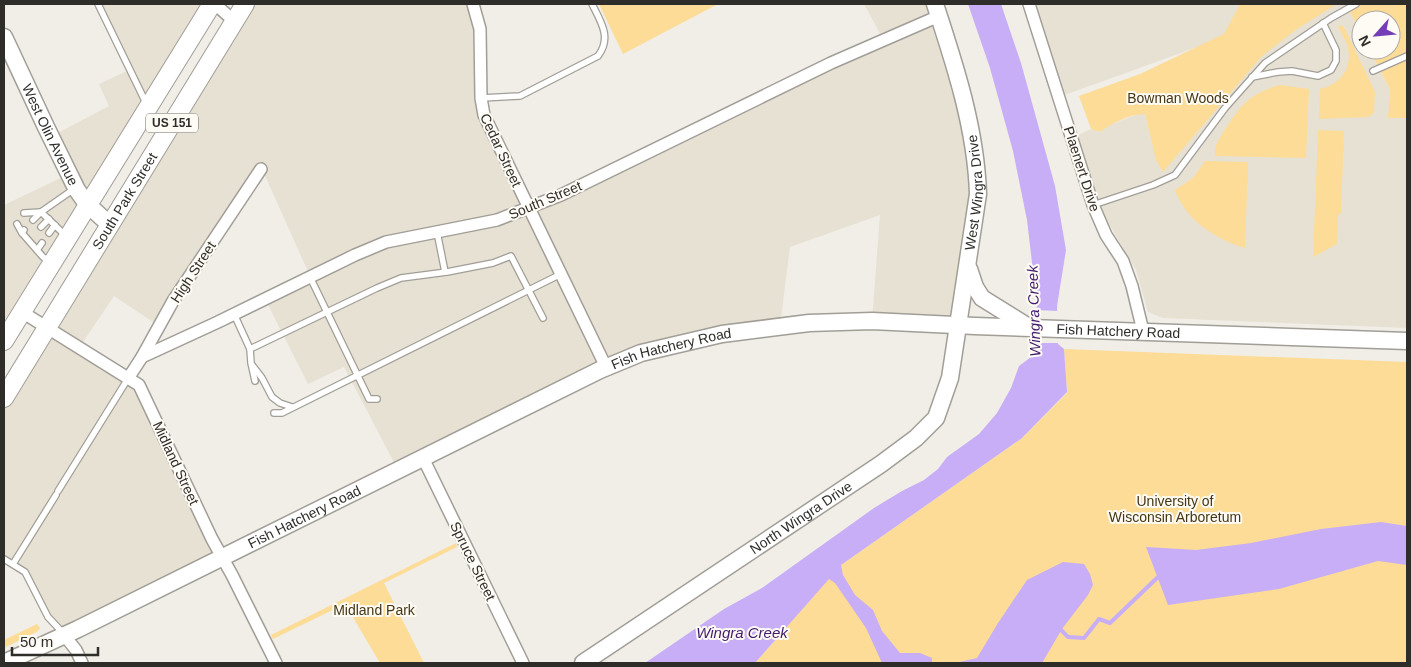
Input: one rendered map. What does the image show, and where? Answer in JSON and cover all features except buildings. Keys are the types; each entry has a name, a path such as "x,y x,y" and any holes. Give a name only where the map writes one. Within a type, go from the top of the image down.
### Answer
{"main road":[{"name":"South Park Street","path":"4,341 52,263 61,231 87,204 214,4"},
{"name":"South Park Street","path":"4,398 245,4"},
{"name":"West Wingra Drive","path":"937,10 964,102 977,165 978,194 959,326"},
{"name":"West Olin Avenue","path":"4,37 9,62 48,132 76,188 87,204 109,224"},
{"path":"968,267 974,287 982,298 1029,327"},
{"name":"Fish Hatchery Road","path":"4,663 606,367 652,350 722,334 780,326 872,321 959,326 1064,328 1407,341"},
{"name":"North Wingra Drive","path":"583,663 881,464 916,438 936,418 950,378 959,326"}],"street":[{"path":"214,4 234,21"},
{"name":"Cedar Street","path":"473,4 481,35 481,98 486,119 606,367"},
{"name":"Plaenert Drive","path":"1029,4 1093,205 1106,235 1123,261 1132,286 1143,331"},
{"name":"South Street","path":"142,357 354,255 386,242 497,220 561,195 937,10"},
{"name":"High Street","path":"129,378 173,301 262,169"},
{"name":"Midland Street","path":"22,312 139,385 222,557 276,663"},
{"name":"Spruce Street","path":"422,458 523,663"},
{"path":"64,635 76,650 82,663"}],"lane":[{"path":"98,4 140,94 149,108"},
{"path":"481,98 520,96 598,56 605,44 606,34 592,4"},
{"path":"1093,205 1175,175 1225,108 1265,63 1356,4"},
{"path":"1252,77 1285,72 1318,76 1330,70 1336,61 1336,50 1323,24"},
{"path":"1373,71 1407,56"},
{"path":"33,220 41,212 76,188"},
{"path":"24,213 41,212 61,231"},
{"path":"41,227 48,219"},
{"path":"17,224 31,238 37,250 52,263"},
{"path":"49,233 61,231"},
{"path":"437,232 445,272"},
{"path":"37,250 42,243"},
{"path":"250,349 327,311 401,278 494,263 511,256 542,318"},
{"path":"274,413 282,412 303,402 560,274"},
{"path":"310,277 370,399 377,399"},
{"path":"234,314 250,349 255,381"},
{"path":"251,363 272,397 280,403 292,407"},
{"path":"13,564 69,470 129,378"},
{"path":"4,558 25,572 48,617 64,635"}],"shaded area":[{"path":"100,4 212,4 4,341 4,205 69,174 50,137 109,106 99,84 129,70"},
{"path":"245,4 473,4 481,98 528,208 883,39 864,4 935,4 977,165 959,325 872,321 880,215 790,247 780,326 653,350 398,470 344,367 308,384 265,299 310,276 262,169 159,326 114,296 79,348 139,385 222,557 64,635 48,617 25,572 4,559 4,396"},
{"path":"1029,4 1273,4 1253,27 1059,97"},
{"path":"1307,4 1346,4 1351,14 1351,60 1375,60 1390,90 1389,118 1407,118 1407,328 1163,318 1148,312 1136,270 1104,215 1093,190 1076,136 1091,129 1100,132 1109,125 1138,114 1145,114 1159,165"}],"green space":[{"path":"599,4 718,4 623,54"},
{"name":"Bowman Woods","path":"1240,4 1337,4 1297,29 1262,56 1163,172 1156,160 1145,114 1121,120 1100,132 1091,129 1079,96 1140,74 1224,34"},
{"path":"1346,4 1407,4 1407,118 1388,118 1390,90 1375,60 1401,60 1401,10 1351,10 1351,14"},
{"path":"1338,26 1344,27 1351,42 1351,60 1360,60 1375,92 1374,113 1368,117 1319,119 1320,89 1339,80 1348,63 1348,48"},
{"path":"1280,85 1309,89 1306,158 1215,156 1215,149 1219,140 1241,107 1261,92"},
{"path":"1318,130 1344,131 1341,213 1338,215 1337,244 1313,257"},
{"path":"1205,161 1248,162 1245,248 1213,234 1203,227 1180,201 1175,190 1193,178"},
{"name":"University of Wisconsin Arboretum","path":"1064,349 1407,362 1407,663 755,663 841,565 1022,438 1067,393"},
{"name":"Midland Park","path":"456,543 457,547 384,583 424,663 380,663 345,604 273,639 271,635"},
{"path":"37,624 40,628 38,631 4,648 4,640"}],"water":[{"name":"Wingra Creek","path":"968,4 1001,4 1021,63 1055,186 1066,250 1057,306 1058,344 1064,349 1067,392 1022,438 841,565 843,575 855,595 873,610 882,631 900,653 920,653 932,658 932,663 882,663 866,628 835,583 829,579 755,663 645,663 724,609 762,588 874,508 924,480 938,469 947,457 979,434 997,413 1011,388 1019,366 1035,354 1037,305 1027,220 1013,151 990,68"},
{"path":"1381,522 1407,526 1407,565 1378,561 1279,589 1168,605 1146,547 1196,550 1251,543 1321,529"},
{"path":"1063,562 1084,564 1090,574 1093,585 1088,595 1062,629 1042,663 955,663 977,658 1027,580"}],"pier":[{"path":"1034,310 1059,311 1061,343 1033,343"}],"waterway":[{"path":"1059,628 1068,637 1084,638 1099,619 1110,623 1158,577"}]}
